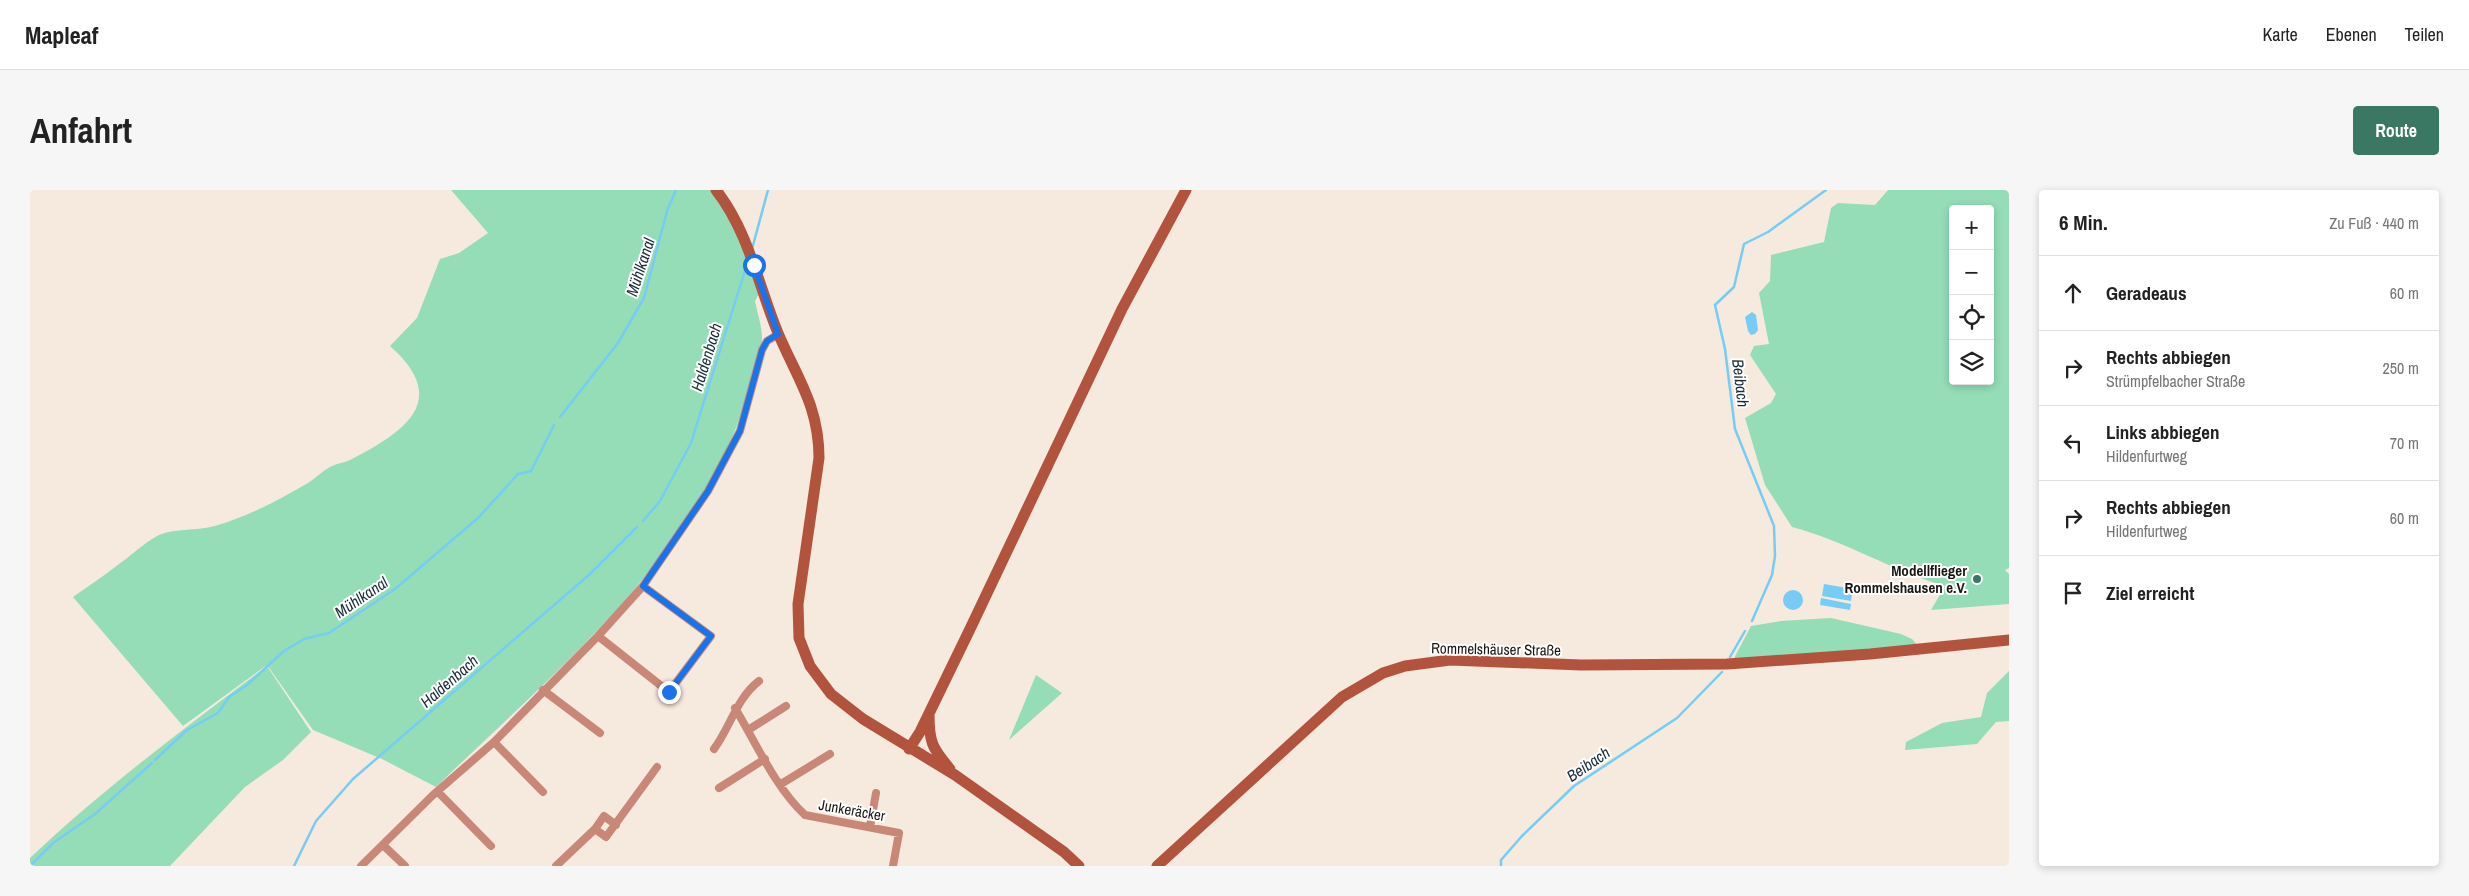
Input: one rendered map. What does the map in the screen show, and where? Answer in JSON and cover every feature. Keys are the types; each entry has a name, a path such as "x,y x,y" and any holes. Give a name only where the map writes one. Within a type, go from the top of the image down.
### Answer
{"main road":[{"path":"716,190 735,217 748,248 778,334 814,414 819,436 818,458 798,604 799,638 810,666 831,694 863,719 954,775 1042,836 1079,866"},
{"path":"909,749 920,732 1122,309 1186,190"},
{"name":"Rommelshäuser Straße","path":"1157,866 1322,713 1359,685 1383,673 1405,666 1450,660 1581,665 1727,664 1870,654 2009,640"},
{"path":"929,710 929,732 934,750 954,775"}],"street":[{"path":"361,866 438,792 494,742 598,636 643,586 708,491 740,431 762,350 767,341 778,334"},
{"path":"598,636 669,692 711,636 643,586"},
{"path":"714,749 722,738 735,708 759,680"},
{"path":"543,690 600,732"},
{"path":"748,730 786,706"},
{"name":"Junkeräcker","path":"735,708 796,807 805,815 900,833 893,866"},
{"path":"494,742 543,792"},
{"path":"781,784 830,754"},
{"path":"719,788 765,759"},
{"path":"595,829 606,837 657,766"},
{"path":"438,792 491,846"},
{"path":"870,827 876,793"},
{"path":"556,866 595,829 604,816 616,824"},
{"path":"383,845 405,866"}],"green space":[{"path":"451,190 712,190 732,218 760,292 755,301 762,333 762,345 756,368 724,456 693,510 657,562 616,610 527,701 436,787 382,759 313,730 267,665 183,726 73,597 159,535 172,531 215,526 251,513 308,483 334,465 350,460 370,449 403,426 414,413 419,399 418,383 408,366 390,346 417,318 440,259 459,253 488,233"},
{"path":"1888,190 2009,190 2009,568 2005,570 2009,574 2009,604 1931,610 1945,586 1926,580 1831,540 1792,527 1765,485 1745,418 1771,403 1776,394 1750,355 1754,346 1769,344 1759,293 1770,281 1771,255 1824,242 1831,208 1838,203 1875,205"},
{"path":"1831,618 1901,634 1912,639 1921,649 1731,664 1751,626 1781,621"},
{"path":"267,666 311,732 283,760 245,787 170,866 30,866 30,858 87,807"},
{"path":"2009,671 2009,721 1996,722 1977,744 1905,750 1906,742 1942,723 1981,717 1987,693"},
{"path":"1036,675 1062,693 1009,740"}],"water":[{"path":"1752,312 1756,315 1758,330 1755,334 1751,335 1748,331 1745,317"},
{"path":"1824,584 1853,589 1851,601 1822,596"},
{"path":"1793,590 1800,593 1803,600 1800,607 1793,610 1786,607 1783,600 1786,593"},
{"path":"1821,598 1851,604 1850,610 1820,605"}],"waterway":[{"name":"Mühlkanal","path":"560,417 618,343 644,298 667,211 676,190"},
{"name":"Haldenbach","path":"752,249 768,190"},
{"name":"Beibach","path":"1752,621 1772,575 1775,556 1774,526 1735,429 1725,349 1715,305 1734,287 1744,244 1768,232 1826,190"},
{"name":"Haldenbach","path":"643,521 660,501 691,443 748,261"},
{"name":"Mühlkanal","path":"155,760 187,730 218,713 229,697 247,685 284,651 304,639 329,633 395,589 478,518 518,474 531,471 554,425"},
{"name":"Haldenbach","path":"294,866 316,821 353,779 590,574 637,527"},
{"name":"Beibach","path":"1730,657 1745,631"},
{"name":"Beibach","path":"1501,866 1501,860 1522,836 1574,786 1677,718 1722,672"},
{"name":"Mühlkanal","path":"30,866 53,843 95,814 152,763"}],"place":[{"name":"Modellflieger Rommelshausen e.V.","path":"1977,579"}],"route":[{"path":"669,692 711,636 643,586 708,491 740,431 756,379 762,350 772,336 778,334 754,265"}]}
